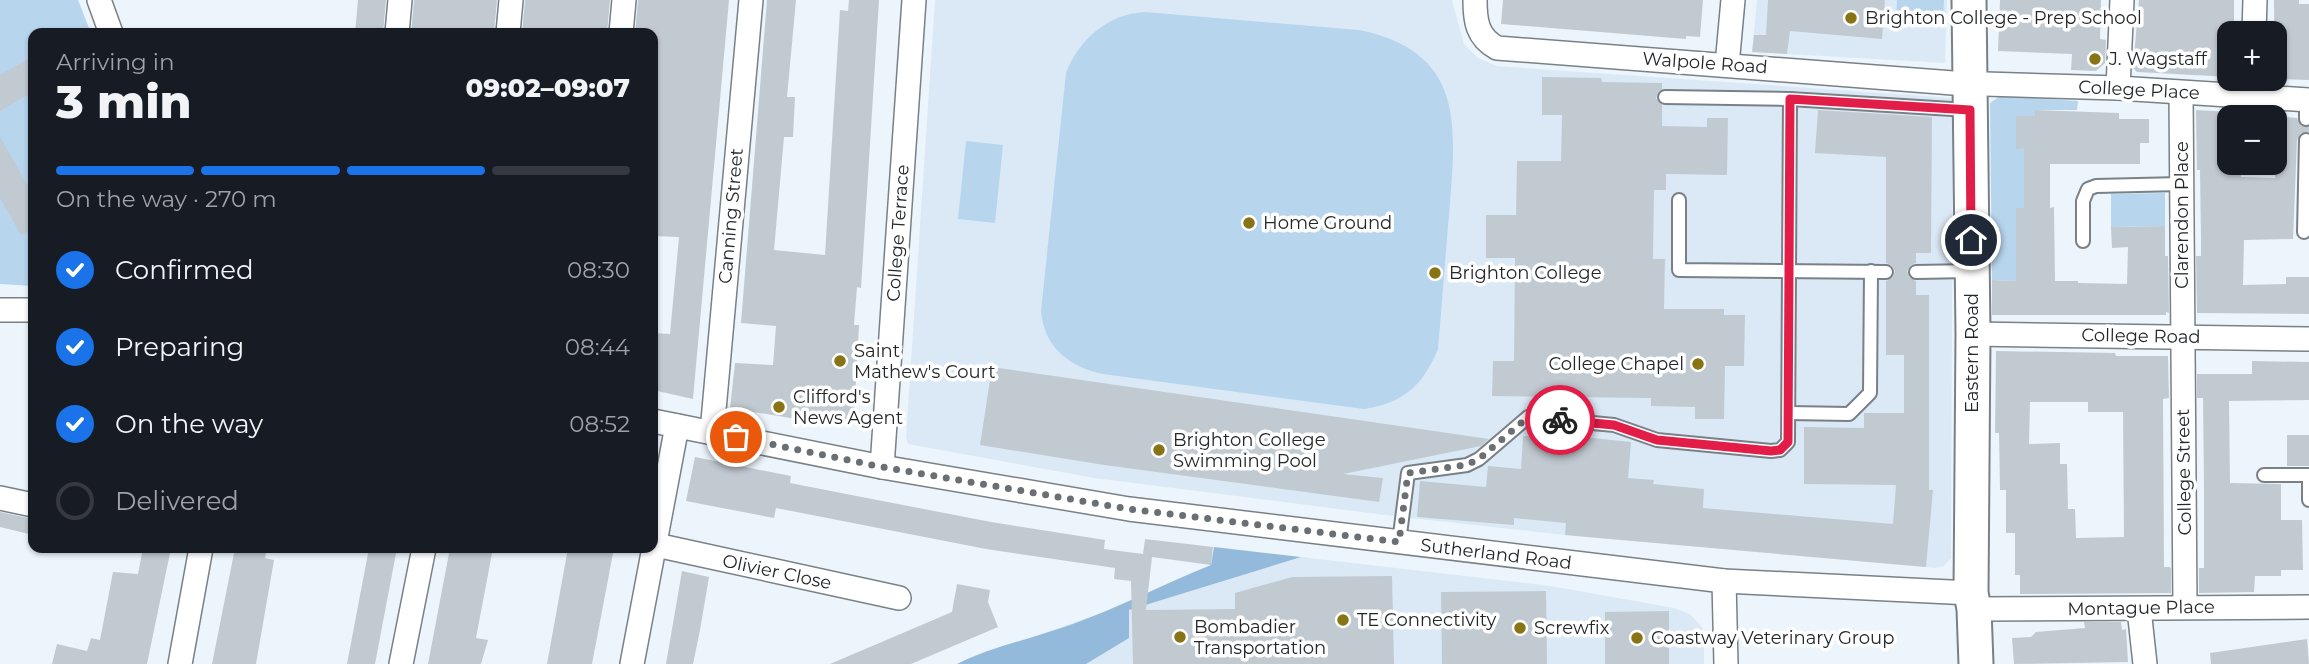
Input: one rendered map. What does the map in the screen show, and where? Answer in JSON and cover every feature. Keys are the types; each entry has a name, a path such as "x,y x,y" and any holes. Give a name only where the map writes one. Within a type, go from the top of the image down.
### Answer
{"street":[{"path":"99,0 109,28"},
{"path":"397,28 400,0"},
{"path":"508,28 511,0"},
{"path":"621,28 624,0"},
{"name":"Canning Street","path":"712,432 751,0"},
{"name":"College Terrace","path":"882,467 914,0"},
{"name":"Walpole Road","path":"1475,0 1478,31 1486,41 1497,48 1727,65 1970,97"},
{"path":"1727,65 1733,0"},
{"name":"Eastern Road","path":"1969,0 1973,334 1972,601 1976,664"},
{"path":"2118,88 2122,0"},
{"path":"2254,21 2255,0"},
{"name":"College Place","path":"1970,97 2118,88 2181,93 2217,90"},
{"name":"College Place","path":"2265,91 2307,106"},
{"name":"Clarendon Place","path":"2181,93 2182,337"},
{"path":"0,310 28,310"},
{"name":"College Road","path":"1973,334 2309,339"},
{"name":"College Street","path":"2182,337 2185,607"},
{"name":"Sutherland Road","path":"658,422 882,467 1129,509 1724,581 1972,601"},
{"path":"658,534 677,426"},
{"path":"0,498 28,504"},
{"name":"Olivier Close","path":"658,545 899,598"},
{"path":"180,664 200,553"},
{"path":"401,664 423,553"},
{"path":"632,664 654,553"},
{"path":"1724,581 1726,664"},
{"name":"Montague Place","path":"1972,601 2139,609 2309,607"},
{"path":"2139,609 2145,664"}],"lane":[{"path":"1665,97 1970,97"},
{"path":"1399,542 1408,473 1466,465 1479,459 1528,417 1614,425 1657,440 1771,451 1780,450 1788,442 1790,99"},
{"path":"2304,232 2305,139"},
{"path":"2083,241 2084,195 2088,189 2096,186 2181,184"},
{"path":"1679,200 1679,270 1886,272"},
{"path":"1789,413 1849,414 1870,393 1871,271"},
{"path":"1916,272 1971,271"},
{"path":"2264,475 2309,475 2309,500"}],"shaded area":[{"path":"0,0 78,0 89,28 28,28 28,286 0,284"},
{"name":"Brighton College","path":"935,0 1452,0 1464,44 1478,58 1497,66 1953,98 1951,558 1944,566 1935,568 1565,535 1094,478 908,444 906,437"},
{"name":"Brighton College - Prep School","path":"1757,0 1947,0 1945,63 1752,52"},
{"path":"1897,0 1944,0 1943,22 1896,20"},
{"name":"Home Ground","path":"1145,12 1359,30 1394,41 1420,56 1437,75 1447,98 1453,152 1438,349 1426,373 1401,397 1364,409 1103,374 1079,366 1053,345 1043,324 1041,311 1066,73 1087,39 1107,23"},
{"path":"2000,96 2078,101 2077,110 2035,110 2035,116 2016,116 2016,148 2024,148 2024,208 2016,208 2018,281 1992,280 1990,103"},
{"path":"966,141 1003,145 995,223 958,219"},
{"path":"2165,193 2165,226 2111,227 2111,194"},
{"path":"1214,547 1301,557 1129,610 1129,638 1086,664 957,664 1090,617 1211,565"},
{"path":"1301,557 1551,586 1674,608 1690,614 1702,627 1704,664 957,664 1101,613"}],"building":[{"path":"358,0 386,0 383,28 355,28"},
{"path":"414,0 497,0 494,28 411,28"},
{"path":"525,0 610,0 607,28 522,28"},
{"path":"638,0 729,0 693,399 658,391 658,333 670,334 679,237 658,236 658,28 635,28"},
{"path":"767,0 796,0 787,97 795,97 793,137 784,137 774,250 825,255 840,10 848,11 849,0 879,0 861,288 857,287 854,325 859,325 854,420 815,418 814,422 730,408 735,363 773,365 776,326 741,323"},
{"path":"1503,0 1703,0 1700,37 1686,36 1686,39 1501,24"},
{"path":"1768,0 1885,0 1882,39 1790,31 1787,54 1752,52 1754,35 1766,35"},
{"path":"2000,0 2101,0 2100,39 2106,40 2105,63 2096,71 2071,70 2072,54 1998,51"},
{"path":"2139,0 2234,0 2234,21 2217,21 2217,76 2137,72 2133,68"},
{"path":"2274,0 2299,0 2299,4 2309,4 2309,80 2287,79 2287,21 2274,21"},
{"path":"28,59 28,95 0,111 0,75"},
{"path":"1542,77 1662,83 1662,89 1656,98 1662,105 1662,126 1707,127 1707,118 1728,118 1727,175 1666,174 1666,190 1654,190 1653,259 1665,259 1664,309 1724,309 1724,315 1745,315 1744,366 1725,366 1724,419 1695,419 1695,407 1651,406 1651,398 1492,396 1493,361 1514,361 1515,258 1486,258 1486,215 1516,215 1517,161 1561,161 1562,115 1542,115"},
{"path":"1818,110 1932,117 1931,253 1916,253 1916,263 1907,271 1909,277 1916,281 1916,295 1929,295 1929,490 1933,490 1926,567 1565,535 1566,523 1514,518 1514,525 1417,517 1420,481 1486,487 1488,466 1521,469 1523,436 1573,440 1574,436 1631,442 1628,478 1654,480 1653,484 1704,489 1703,508 1893,524 1896,485 1804,484 1804,427 1864,428 1864,413 1904,413 1904,355 1886,355 1886,281 1893,277 1895,271 1886,263 1886,157 1815,153"},
{"path":"2035,110 2119,113 2119,119 2149,119 2149,143 2140,143 2140,164 2050,164 2050,208 2054,207 2055,281 2127,284 2128,247 2112,248 2111,227 2165,226 2169,313 2166,312 2166,315 1992,315 1992,280 2016,281 2016,208 2024,208 2024,148 2016,149 2016,116 2035,116"},
{"path":"2196,110 2217,111 2217,175 2275,178 2275,175 2287,175 2287,117 2297,118 2301,126 2309,127 2309,132 2301,133 2297,140 2293,239 2244,240 2243,285 2286,284 2286,277 2309,277 2309,314 2197,313 2196,256 2201,256 2201,239 2200,170 2197,170"},
{"path":"0,137 28,184 28,232 21,235 0,198"},
{"path":"1996,351 2168,356 2169,398 2163,399 2164,567 2171,569 2171,593 2020,594 2020,575 2015,575 2015,533 2006,533 2006,490 2000,490 1999,433 1995,433","holes":["2030,402 2088,402 2088,412 2123,412 2124,537 2076,538 2075,509 2068,509 2067,464 2060,464 2060,443 2029,444"]},
{"path":"2252,361 2309,362 2309,400 2229,401 2230,483 2281,484 2281,520 2302,520 2303,570 2281,570 2281,576 2255,576 2254,592 2199,593 2199,568 2204,568 2204,487 2203,398 2197,398 2197,374 2252,374"},
{"path":"992,367 1489,439 1481,446 1343,474 1383,478 1379,502 1104,465 980,445"},
{"path":"2287,435 2309,435 2309,466 2287,466"},
{"path":"695,457 791,476 790,483 991,522 1105,540 1104,549 1143,554 1145,539 1213,547 1211,565 1152,557 1146,610 1235,609 1235,593 1292,577 1392,576 1394,664 1133,664 1131,581 1114,579 1115,568 986,549 776,508 774,518 686,501"},
{"path":"0,512 28,518 28,534 0,527"},
{"path":"142,553 170,553 147,664 52,664 57,644 87,651 91,638 100,640 113,572 138,574"},
{"path":"234,553 266,553 265,558 274,560 256,664 212,664"},
{"path":"368,553 396,553 375,664 347,664"},
{"path":"449,553 492,553 476,638 488,640 481,664 428,664"},
{"path":"567,553 613,553 592,664 547,664"},
{"path":"682,571 709,577 700,630 693,664 666,664"},
{"path":"957,584 990,590 988,602 998,627 911,664 830,664 952,612"},
{"path":"1546,591 1547,664 1442,664 1441,592"},
{"name":"Coastway Veterinary Group","path":"1669,611 1669,664 1605,664 1605,612"},
{"path":"2084,622 2121,622 2122,630 2126,629 2128,662 2014,664 2012,638 2031,637 2036,632 2085,628"},
{"path":"2307,639 2309,664 2211,664 2210,653"}],"way so far":[{"path":"736,437 882,467 1129,509 1399,542 1408,473 1466,465 1479,459 1528,417 1560,420"}],"place":[{"name":"Brighton College - Prep School","path":"1851,18"},
{"name":"J. Wagstaff","path":"2095,59"},
{"name":"Home Ground","path":"1249,223"},
{"name":"Brighton College","path":"1435,273"},
{"name":"Saint Mathew's Court","path":"840,361"},
{"name":"College Chapel","path":"1698,364"},
{"name":"Clifford's News Agent","path":"779,407"},
{"name":"Brighton College Swimming Pool","path":"1159,450"},
{"name":"TE Connectivity","path":"1343,620"},
{"name":"Screwfix","path":"1520,628"},
{"name":"Bombadier Transportation","path":"1180,637"},
{"name":"Coastway Veterinary Group","path":"1637,638"}],"route":[{"path":"1560,420 1614,425 1657,440 1771,451 1780,450 1788,442 1790,99 1970,110 1971,240"}]}
